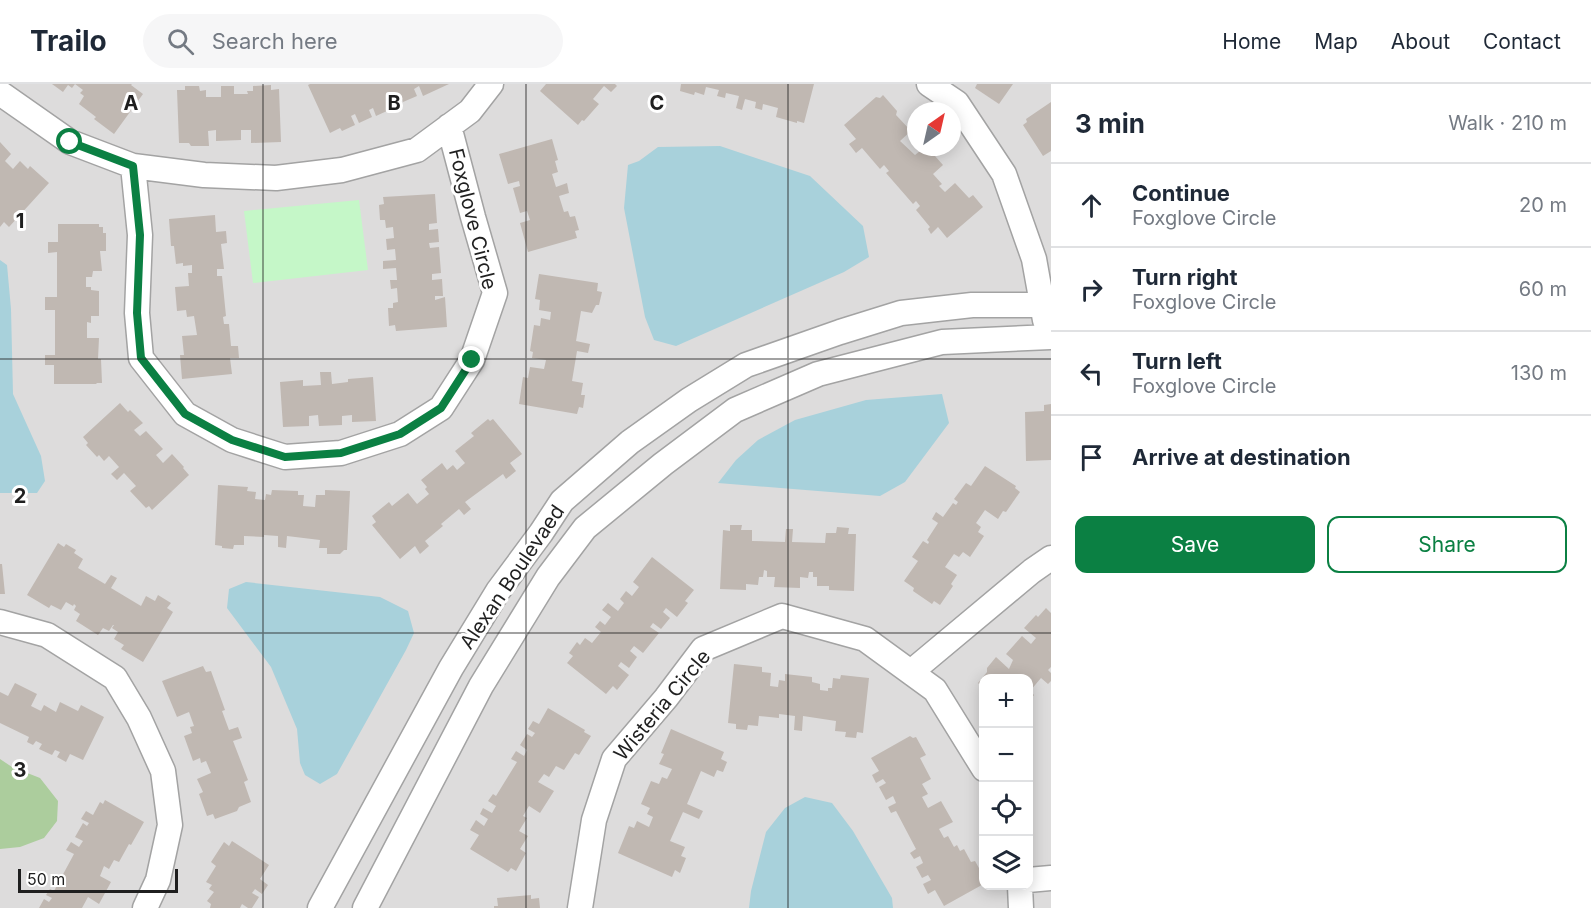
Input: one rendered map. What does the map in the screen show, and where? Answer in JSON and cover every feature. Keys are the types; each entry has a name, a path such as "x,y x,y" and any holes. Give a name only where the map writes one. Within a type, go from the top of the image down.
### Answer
{"street":[{"name":"Foxglove Circle","path":"0,93 70,142 133,166 204,175 276,178 342,170 417,150 470,111 491,84"},
{"path":"929,84 957,103 1004,174 1034,259 1047,305 1049,337"},
{"name":"Foxglove Circle","path":"133,166 140,235 137,313 141,358 185,414 232,440 285,457 341,453 400,434 441,408 472,360 495,293 449,126"},
{"name":"Alexan Boulevaed","path":"320,908 451,668 498,591 562,501 630,442 689,400 746,366 840,332 901,313 972,305 1047,305"},
{"name":"Alexan Boulevaed","path":"365,908 481,686 548,577 585,528 663,464 735,410 818,374 942,342 1049,337"},
{"path":"911,672 1032,570 1051,558"},
{"name":"Wisteria Circle","path":"580,908 594,820 614,759 666,698 703,649 782,616 865,639 911,672 935,690 979,761"},
{"path":"0,622 47,635 115,678 139,718 163,771 170,825 158,880 145,908"},
{"path":"1033,880 1051,878"},
{"path":"1020,890 1021,908"}],"shaded area":[{"path":"0,84 1051,84 1051,908 0,908"}],"green space":[{"path":"359,200 368,270 253,283 244,211"},
{"path":"0,759 12,767 40,778 58,801 57,821 44,838 20,847 0,849"}],"water":[{"path":"720,146 810,176 863,226 869,257 844,272 676,346 654,340 645,317 624,208 628,165 639,161 658,147"},
{"path":"0,260 7,265 11,309 13,394 41,456 45,481 37,493 0,493"},
{"path":"942,394 949,423 905,482 880,496 718,483 736,460 758,440 795,420 866,400"},
{"path":"246,582 380,597 408,611 414,633 406,650 337,774 320,784 305,775 300,763 297,729 271,667 227,608 229,589"},
{"path":"805,797 832,803 853,831 892,898 893,908 749,908 766,832 785,808"}],"building":[{"path":"52,84 75,84 72,88 68,85 63,92"},
{"path":"75,84 132,84 143,94 114,134 79,104 84,96 80,93 83,90"},
{"path":"449,84 423,96 419,86 414,89 417,96 403,102 400,95 396,97 400,105 376,116 373,108 369,110 372,117 359,123 355,114 351,116 355,125 330,133 308,85"},
{"path":"546,84 615,84 617,86 611,92 604,86 593,99 599,104 578,125 540,91"},
{"path":"681,84 814,84 804,123 797,121 797,123 776,117 778,108 763,104 762,110 755,108 756,102 745,99 742,110 736,108 739,96 726,93 725,98 717,96 719,90 706,87 704,95 695,92 694,95 680,91"},
{"path":"977,84 1013,84 999,104 975,88"},
{"path":"271,85 271,90 279,89 281,142 251,143 251,130 241,130 241,140 216,141 216,130 208,131 209,146 179,143 177,90 185,90 185,86 199,86 200,91 206,90 206,97 221,97 221,86 234,86 234,94 248,94 247,91 253,91 253,86"},
{"path":"883,95 907,127 907,135 900,141 907,148 907,156 935,156 943,165 933,174 942,184 939,186 945,192 955,183 969,198 973,195 983,207 947,238 938,227 931,234 928,229 930,227 916,210 920,206 916,201 913,204 886,173 889,171 884,165 880,169 862,148 856,153 849,144 856,139 844,125 876,97 880,98"},
{"path":"1051,102 1051,151 1043,156 1023,125 1027,122 1026,119"},
{"path":"552,139 558,160 555,161 558,172 552,174 556,187 567,183 569,193 559,196 564,212 568,211 570,217 575,216 579,230 575,231 577,238 528,252 520,223 530,220 527,211 520,213 513,188 520,186 519,181 508,184 499,154"},
{"path":"0,142 11,154 5,161 13,169 20,161 28,169 30,166 49,183 9,227 4,222 0,227"},
{"path":"435,194 437,223 429,224 429,230 438,229 439,242 429,243 430,248 439,247 441,273 432,274 432,280 442,279 443,296 435,296 435,300 445,297 447,327 396,331 395,325 389,326 388,308 393,308 393,303 398,302 397,288 391,289 390,280 397,280 396,268 383,269 383,261 396,260 395,249 387,250 386,239 394,238 393,227 386,228 385,220 380,220 379,205 384,204 383,197"},
{"path":"215,215 216,232 226,231 227,243 221,244 224,269 217,269 217,276 222,276 226,316 223,317 224,324 229,324 231,346 238,346 239,358 230,358 232,374 182,379 180,355 184,355 182,336 197,335 194,316 187,317 186,310 177,311 175,287 189,286 188,273 192,273 192,265 176,264 174,246 171,246 169,219"},
{"path":"58,224 99,224 99,227 103,227 103,233 106,233 106,251 100,251 102,271 93,271 92,277 86,277 86,287 99,291 99,316 91,316 91,323 87,322 87,338 99,338 98,359 101,359 102,383 54,384 54,365 45,365 45,355 55,355 55,310 45,310 45,297 57,297 57,252 48,253 48,242 58,242"},
{"path":"539,274 598,283 597,291 602,292 599,305 596,305 592,313 581,311 576,341 590,344 588,353 577,351 572,381 583,383 581,395 585,395 583,408 579,407 577,414 519,404 523,377 528,378 530,367 544,369 546,360 532,358 533,352 530,351 534,325 540,326 541,318 550,320 551,312 539,310 540,300 535,299"},
{"path":"320,372 331,372 332,384 348,382 348,379 373,377 376,421 352,422 352,415 342,416 342,425 319,426 318,415 309,416 309,426 283,427 280,382 303,380 303,386 321,385"},
{"path":"120,403 143,423 134,430 140,436 146,431 163,449 156,455 163,463 172,454 189,475 152,510 149,506 146,508 130,491 136,486 124,473 117,480 111,474 119,467 109,456 104,461 99,455 97,457 86,445 88,443 83,437"},
{"path":"1051,404 1051,460 1026,461 1025,412 1044,411 1044,405"},
{"path":"488,419 490,421 493,419 522,454 510,463 516,471 506,479 503,474 465,502 471,509 464,515 459,509 441,524 443,526 425,541 429,546 420,554 415,546 400,559 372,525 376,522 372,516 389,502 392,506 408,493 417,504 429,494 421,480 442,463 447,470 453,465 457,470 465,463 455,451 474,436 471,433"},
{"path":"985,466 1016,486 1015,488 1020,492 998,519 985,510 976,523 981,527 978,532 984,536 970,557 963,552 959,557 954,554 945,567 957,575 951,584 953,586 940,605 934,601 932,604 913,591 914,588 904,581 918,561 912,557 923,541 928,544 927,540 938,523 932,519 936,512 943,517 953,503 956,505 958,502 954,499 966,483 971,486"},
{"path":"218,485 248,487 247,491 256,492 255,499 265,500 266,494 271,495 272,490 298,491 298,495 304,495 303,506 315,507 316,495 325,495 325,490 350,491 347,550 340,554 327,554 327,548 319,548 320,540 287,536 286,548 278,547 278,536 264,535 264,537 244,536 244,545 234,545 233,549 215,545"},
{"path":"730,525 742,525 741,530 752,530 752,541 785,542 786,529 793,529 792,542 825,543 826,533 836,533 837,527 849,528 848,534 856,534 854,591 829,590 829,586 817,586 817,577 813,577 813,572 809,572 808,578 800,577 800,588 774,587 775,577 767,577 767,571 764,570 763,577 759,577 758,585 746,584 746,590 720,589 723,530 730,531"},
{"path":"58,543 64,547 66,544 76,550 74,553 83,559 78,568 105,584 111,575 117,578 111,588 141,606 146,596 155,601 158,595 171,603 167,608 173,612 143,662 121,649 124,645 114,639 118,632 112,628 114,625 109,631 103,628 98,635 76,621 80,614 74,610 76,606 74,604 73,606 66,602 61,610 51,605 49,608 27,595"},
{"path":"652,557 694,590 685,601 688,603 677,617 666,608 663,612 670,618 661,629 653,623 650,627 659,633 643,653 634,646 630,651 637,657 629,668 621,662 618,666 629,675 617,690 613,686 606,694 567,663 573,656 569,653 577,642 580,645 585,638 592,643 601,632 595,627 600,621 605,625 611,617 602,610 608,603 618,611 624,603 620,599 626,591 632,596 639,587 633,582"},
{"path":"0,564 2,564 5,594 0,594"},
{"path":"1046,608 1051,613 1051,667 1048,670 1051,673 1051,681 1048,684 1041,678 1033,687 1033,674 985,674 996,657 1009,669 1013,660 1006,654 1022,636 1031,644 1036,638 1024,628 1036,615 1038,617"},
{"path":"734,664 762,667 762,672 771,673 770,686 778,687 779,680 785,681 785,674 812,677 812,682 820,684 820,690 828,691 828,688 832,688 833,678 840,679 841,675 869,678 863,733 857,732 856,738 845,737 846,732 835,731 836,721 803,716 802,731 794,730 795,716 779,714 779,718 759,716 758,726 748,725 747,730 736,729 736,724 728,723"},
{"path":"203,666 206,672 211,671 225,710 222,711 229,730 238,727 242,738 233,741 248,780 244,782 251,802 239,807 237,811 215,819 213,814 207,816 199,794 203,792 197,779 211,773 206,761 201,763 200,758 193,761 184,736 192,733 190,727 194,726 189,712 177,717 162,681"},
{"path":"15,683 37,694 31,706 41,711 44,705 56,712 60,702 78,711 81,705 104,717 83,760 70,754 66,762 57,757 60,752 55,750 52,755 39,749 42,744 36,741 33,745 27,742 29,737 0,723 0,692 8,696"},
{"path":"548,708 591,736 579,755 575,753 564,770 556,766 549,777 544,774 538,782 554,791 540,813 529,806 523,816 527,818 519,831 528,836 520,849 526,853 516,871 511,868 508,872 470,849 479,835 470,830 476,820 484,826 488,819 480,814 483,808 492,813 496,806 488,801 493,794 496,796 517,762 511,759 516,751 524,756 527,750 520,745 527,734 532,737 535,733 528,729 533,721 539,724"},
{"path":"671,729 724,752 721,759 727,762 723,772 717,770 714,777 701,771 687,804 703,811 699,819 683,812 670,841 685,847 681,856 686,858 680,873 675,870 672,877 618,853 629,826 634,828 637,821 649,827 653,817 647,814 650,808 641,804 651,781 659,784 662,777 667,779 672,769 659,764"},
{"path":"910,736 916,737 926,755 920,758 931,779 922,784 928,794 922,797 928,808 941,801 953,822 939,829 944,838 948,836 954,847 957,845 960,851 964,849 971,862 975,861 979,868 979,887 944,906 935,890 928,894 923,884 931,880 928,875 922,878 916,867 923,863 920,856 914,859 910,853 916,849 896,811 891,813 888,807 896,803 893,796 886,800 879,787 886,783 883,779 876,783 872,775 879,771 871,758"},
{"path":"105,800 144,822 119,862 114,860 109,869 104,866 100,876 111,882 99,904 88,897 82,908 39,908 44,899 49,902 52,898 46,895 50,889 54,891 74,854 66,850 71,842 79,847 83,841 75,837 83,823 87,826 89,823 81,819 86,811 93,815 100,802 103,804"},
{"path":"232,841 269,865 260,879 268,885 262,894 255,889 252,893 259,897 252,908 242,904 240,908 210,908 211,904 207,901 214,892 209,889 212,885 206,882 216,866 211,862 224,842 229,846"},
{"path":"531,895 531,899 539,898 540,908 494,908 498,906 497,898"}],"route":[{"path":"70,142 133,166 140,235 137,313 141,358 185,414 232,440 285,457 341,453 400,434 441,408 472,360"}]}
